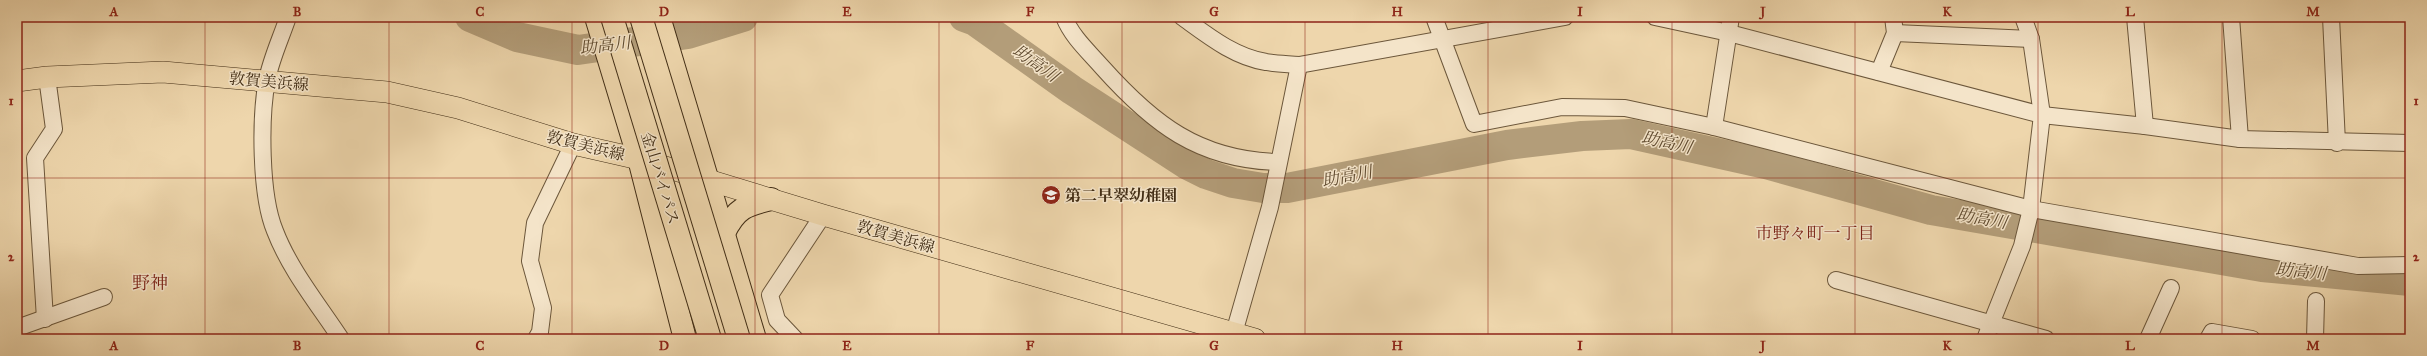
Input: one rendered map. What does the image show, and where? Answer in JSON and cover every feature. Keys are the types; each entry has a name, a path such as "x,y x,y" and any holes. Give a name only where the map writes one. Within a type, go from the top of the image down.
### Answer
{"highway":[{"path":"596,17 639,159 685,339"},
{"name":"金山バイパス","path":"612,17 710,339"},
{"name":"金山バイパス","path":"641,17 739,339"},
{"path":"659,17 756,339"},
{"path":"724,233 731,218 746,205 771,199"}],"main road":[{"name":"敦賀美浜線","path":"17,81 47,77 164,72 267,80 387,92 458,108 573,144 639,159 824,215 1255,339"}],"street":[{"path":"288,17 267,80 263,139 265,192 274,230 293,267 341,339"},
{"path":"1064,17 1070,32 1132,100 1186,140 1212,152 1254,161 1278,162"},
{"path":"1182,17 1218,43 1246,57 1265,62 1299,66 1440,38 1565,17"},
{"path":"1434,17 1440,38 1474,124 1562,108 1617,108 1714,127 2031,209 2358,266 2410,265"},
{"path":"1655,17 1729,33 2042,115 2145,126 2240,139 2337,143 2410,143"},
{"path":"1714,127 1731,17"},
{"path":"1879,72 1895,33 1893,17"},
{"path":"1985,339 2022,246 2031,209 2042,115 2031,40 2023,17"},
{"path":"2135,17 2145,126"},
{"path":"2231,17 2240,139"},
{"path":"2331,17 2337,143"},
{"path":"1895,33 2031,40"},
{"path":"1234,333 1270,207 1278,162 1299,66"},
{"path":"45,318 35,158 54,129 47,77"},
{"path":"536,339 540,332 543,308 530,261 534,223 573,144"},
{"path":"790,338 777,320 770,295 824,215"},
{"path":"1836,280 2046,339"},
{"path":"2148,339 2171,288"},
{"path":"17,328 104,297"},
{"path":"2315,339 2316,301"},
{"path":"2208,339 2212,332 2252,339"}],"waterway":[{"name":"助高川","path":"470,17 517,37 578,50 688,34 743,17"},
{"name":"助高川","path":"964,17 975,21 1072,90 1186,164 1206,174 1233,183 1263,188 1287,188 1507,145 1582,136 1631,134 1766,164 1931,210 2262,267 2410,281"}],"place":[{"name":"第二早翠幼稚園","path":"1051,195"}],"district":[{"name":"市野々町一丁目","path":"1815,233"},
{"name":"野神","path":"150,283"}]}
